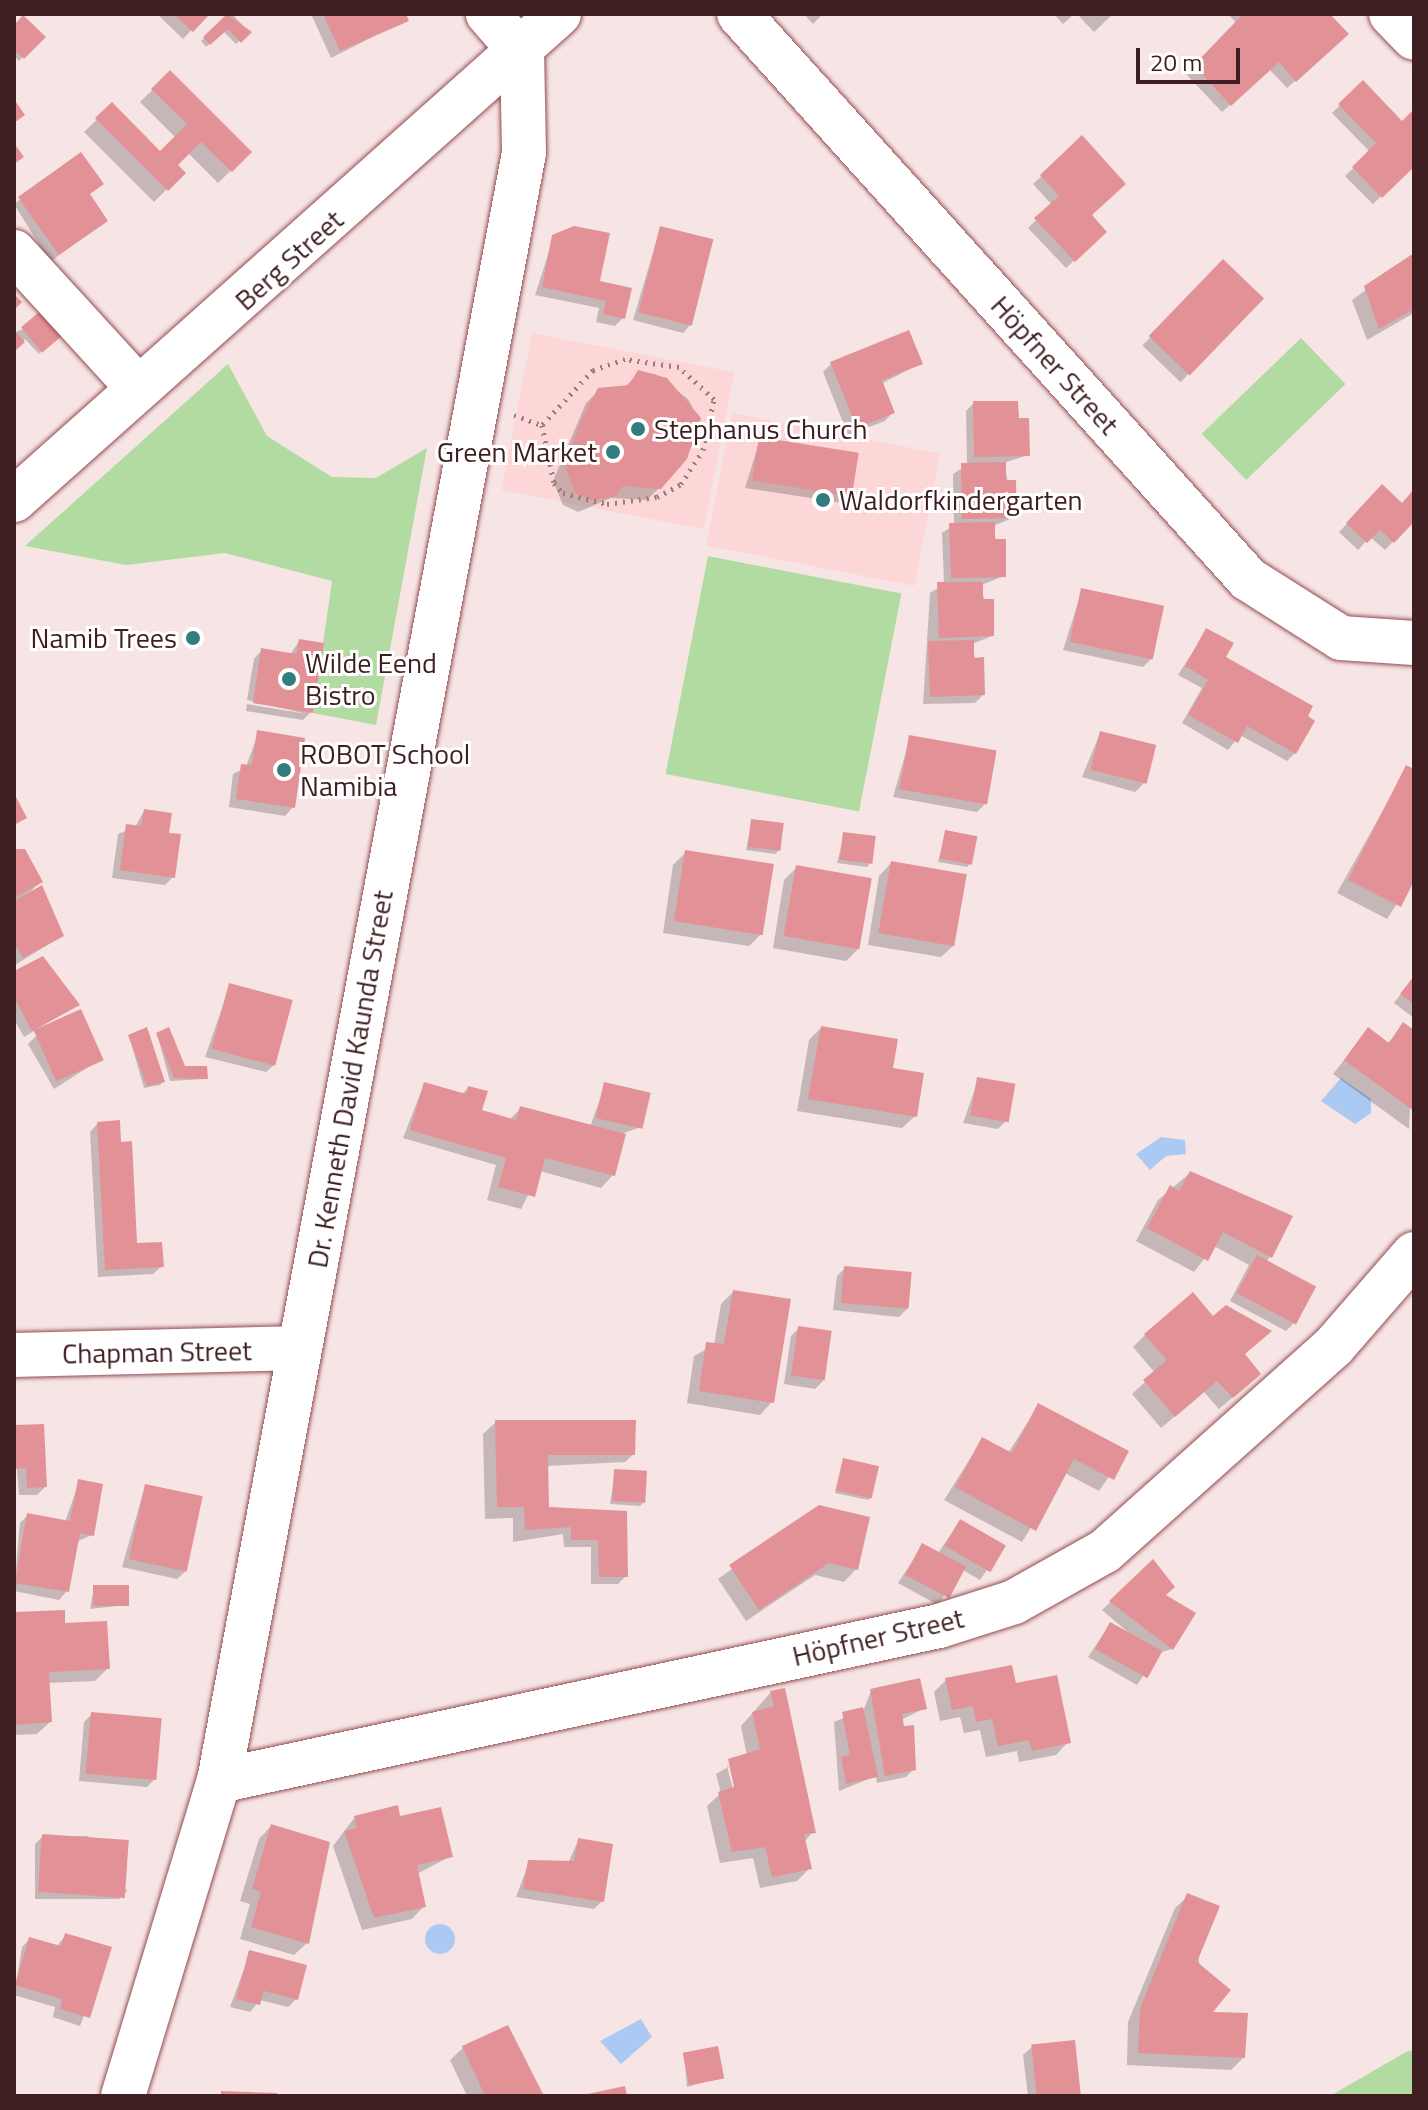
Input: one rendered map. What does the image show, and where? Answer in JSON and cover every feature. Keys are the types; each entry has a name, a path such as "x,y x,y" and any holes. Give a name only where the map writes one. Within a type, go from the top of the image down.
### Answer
{"street":[{"path":"488,14 522,53"},
{"name":"Berg Street","path":"14,500 522,53 559,14"},
{"name":"Höpfner Street","path":"739,14 1248,579 1341,638 1414,643"},
{"path":"1391,14 1414,38"},
{"name":"Dr. Kenneth David Kaunda Street","path":"123,2096 219,1781 524,153 522,53"},
{"path":"14,252 138,388"},
{"name":"Höpfner Street","path":"219,1781 939,1626 1014,1602 1105,1551 1334,1346 1414,1254"},
{"name":"Chapman Street","path":"14,1355 300,1348"}],"path":[{"path":"625,359 679,367 714,399 694,469 657,497 607,504 563,493 554,483 542,425 593,370 625,359"},
{"path":"474,407 542,425"}],"shaded area":[{"name":"Green Market","path":"532,333 734,372 704,529 501,490"},
{"name":"Waldorfkindergarten","path":"732,413 940,453 914,586 706,546"}],"green space":[{"path":"1301,338 1345,384 1246,480 1202,434"},
{"path":"228,364 267,436 332,477 376,478 427,448 376,725 313,713 332,581 225,553 126,565 25,546"},
{"path":"708,556 901,594 859,812 666,774"},
{"path":"1414,2050 1414,2096 1330,2096 1406,2052"}],"water":[{"path":"1341,1078 1371,1099 1371,1113 1355,1124 1321,1101"},
{"path":"1161,1137 1185,1140 1186,1154 1166,1156 1150,1170 1136,1154"},
{"path":"440,1924 451,1928 455,1939 451,1950 440,1954 429,1950 425,1939 429,1928"},
{"path":"641,2019 652,2037 621,2064 600,2041"}],"building":[{"path":"174,14 210,14 193,32"},
{"path":"227,14 252,32 241,43 228,29 210,45 203,37"},
{"path":"323,14 406,14 409,21 340,51"},
{"path":"1243,14 1330,14 1349,34 1296,82 1279,62 1231,106 1194,65"},
{"path":"23,15 46,37 24,59 14,50 14,25"},
{"path":"170,70 252,152 232,172 201,142 178,165 186,173 168,191 95,118 112,102 160,151 187,124 151,89"},
{"path":"1363,80 1402,121 1414,109 1414,167 1382,198 1352,167 1376,143 1338,104"},
{"path":"14,99 25,115 14,123"},
{"path":"1082,135 1126,184 1092,215 1107,232 1075,262 1034,218 1059,196 1040,175"},
{"path":"14,143 24,157 14,164"},
{"path":"81,152 104,184 90,194 108,221 59,255 18,197"},
{"path":"574,226 610,233 600,281 632,288 625,319 603,314 606,301 542,287 552,235"},
{"path":"660,226 713,239 692,326 638,312"},
{"path":"1414,253 1414,309 1379,329 1364,286"},
{"path":"1223,259 1264,299 1190,376 1149,336"},
{"path":"14,294 22,302 14,310"},
{"path":"44,308 65,333 42,353 21,327"},
{"path":"14,330 25,342 14,352"},
{"path":"909,330 923,364 882,380 895,413 857,428 830,362"},
{"name":"Stephanus Church","path":"638,370 667,378 701,418 687,459 661,489 623,486 616,496 592,500 575,493 565,467 580,422 598,388 629,385"},
{"path":"973,401 1018,401 1019,418 1029,418 1030,456 974,457"},
{"path":"759,437 859,453 852,496 752,480"},
{"path":"1006,462 1006,480 1016,480 1017,518 962,519 961,463"},
{"path":"1382,484 1402,503 1414,489 1414,522 1394,543 1380,530 1367,543 1346,523"},
{"path":"995,522 995,539 1006,539 1006,577 951,578 949,523"},
{"path":"937,582 983,582 983,599 994,599 994,636 939,638"},
{"path":"1081,588 1164,606 1153,659 1070,642"},
{"path":"1206,628 1234,643 1226,657 1313,706 1308,716 1315,721 1296,754 1247,726 1238,743 1188,715 1208,680 1185,666"},
{"path":"299,639 324,643 313,713 253,703 261,648 296,654"},
{"path":"974,640 974,658 984,657 985,695 930,697 928,641"},
{"path":"257,730 305,738 295,808 236,799 241,764 252,765"},
{"path":"1100,731 1156,745 1147,784 1090,770"},
{"path":"909,735 997,750 987,805 899,789"},
{"path":"1406,765 1414,769 1414,881 1401,907 1348,880"},
{"path":"14,793 27,818 14,825"},
{"path":"144,809 172,813 169,833 181,834 175,878 120,870 126,824 141,826"},
{"path":"751,819 784,823 780,851 748,847"},
{"path":"945,830 977,836 972,865 939,858"},
{"path":"843,832 876,836 872,864 840,860"},
{"path":"14,849 25,849 43,882 14,898"},
{"path":"685,850 774,864 763,935 674,921"},
{"path":"891,861 967,874 954,946 878,933"},
{"path":"796,865 872,878 859,949 783,936"},
{"path":"42,885 64,936 23,958 14,942 14,901"},
{"path":"43,956 80,1005 32,1031 14,997 14,971"},
{"path":"1414,976 1414,1004 1400,994"},
{"path":"229,983 293,1000 275,1066 211,1049"},
{"path":"81,1009 104,1060 56,1081 33,1030"},
{"path":"1403,1022 1414,1030 1414,1111 1344,1060 1368,1027 1389,1043"},
{"path":"821,1026 898,1039 893,1068 924,1073 917,1117 808,1099"},
{"path":"147,1027 165,1082 147,1086 128,1035"},
{"path":"169,1027 185,1066 207,1066 208,1079 174,1078 156,1033"},
{"path":"977,1077 1015,1084 1009,1122 970,1115"},
{"path":"424,1082 466,1094 468,1086 488,1091 482,1110 516,1120 520,1106 626,1134 615,1176 545,1158 535,1197 498,1187 506,1158 410,1130"},
{"path":"604,1082 651,1093 642,1129 596,1118"},
{"path":"120,1120 121,1142 132,1141 137,1243 162,1242 164,1267 105,1270 97,1122"},
{"path":"1190,1171 1293,1216 1272,1258 1223,1232 1208,1261 1147,1228 1170,1185 1179,1191"},
{"path":"1257,1255 1316,1286 1296,1324 1237,1293"},
{"path":"844,1266 912,1272 909,1309 841,1303"},
{"path":"733,1290 791,1299 774,1403 699,1391 706,1342 724,1344"},
{"path":"1193,1292 1213,1316 1226,1305 1272,1331 1245,1354 1261,1374 1233,1398 1217,1381 1175,1417 1143,1380 1167,1360 1144,1334"},
{"path":"798,1326 832,1331 825,1380 791,1376"},
{"path":"1038,1403 1129,1451 1114,1480 1074,1459 1036,1531 955,1487 982,1437 1012,1453"},
{"path":"495,1420 636,1420 635,1455 548,1455 549,1507 627,1511 628,1577 599,1577 598,1540 571,1540 571,1527 525,1530 524,1507 497,1507"},
{"path":"44,1424 47,1487 27,1488 26,1468 14,1469 14,1425"},
{"path":"843,1458 879,1466 872,1498 836,1490"},
{"path":"614,1469 647,1471 645,1503 612,1501"},
{"path":"78,1479 103,1484 94,1536 80,1533 69,1592 15,1583 27,1513 70,1521"},
{"path":"145,1484 203,1496 187,1572 129,1559"},
{"path":"819,1505 870,1517 858,1570 829,1563 759,1610 729,1565"},
{"path":"960,1519 1006,1546 990,1572 944,1546"},
{"path":"922,1543 966,1566 949,1598 905,1575"},
{"path":"1153,1559 1175,1587 1166,1595 1196,1613 1173,1650 1109,1601"},
{"path":"93,1585 129,1585 129,1606 93,1606"},
{"path":"65,1610 65,1623 107,1621 110,1669 49,1672 52,1722 14,1725 14,1612"},
{"path":"1110,1622 1162,1651 1147,1678 1095,1649"},
{"path":"1012,1665 1016,1683 1057,1675 1071,1743 1032,1751 1029,1740 998,1746 992,1719 976,1722 973,1706 952,1710 945,1678"},
{"path":"920,1678 927,1709 902,1714 904,1726 914,1725 916,1770 885,1776 870,1689"},
{"path":"785,1688 816,1833 804,1834 812,1869 772,1877 765,1847 732,1852 718,1792 734,1787 728,1759 760,1749 752,1712 774,1706 770,1691"},
{"path":"863,1707 878,1777 846,1784 841,1757 850,1755 842,1712"},
{"path":"91,1712 162,1718 156,1780 86,1774"},
{"path":"398,1805 400,1816 441,1807 453,1857 417,1865 426,1907 374,1918 344,1831 357,1828 354,1816"},
{"path":"271,1824 330,1842 309,1944 251,1927 261,1892 252,1889"},
{"path":"42,1834 129,1840 125,1898 38,1892"},
{"path":"578,1838 613,1844 604,1902 523,1889 528,1860 574,1861"},
{"path":"1187,1893 1220,1906 1197,1962 1231,1990 1213,2012 1248,2013 1245,2058 1138,2053 1140,2008"},
{"path":"65,1933 112,1947 90,2018 60,2009 62,1999 15,1985 29,1937 61,1946"},
{"path":"249,1950 307,1965 298,2000 264,1991 260,2005 236,1999"},
{"path":"508,2025 544,2096 485,2096 462,2046"},
{"path":"1075,2040 1081,2096 1037,2096 1031,2045"},
{"path":"718,2046 724,2078 689,2085 683,2053"},
{"path":"625,2086 627,2096 583,2095"},
{"path":"221,2091 277,2093 277,2096 221,2096"}],"place":[{"name":"Stephanus Church","path":"638,429"},
{"name":"Green Market","path":"613,452"},
{"name":"Waldorfkindergarten","path":"823,500"},
{"name":"Namib Trees","path":"193,638"},
{"name":"Wilde Eend Bistro","path":"289,679"},
{"name":"ROBOT School Namibia","path":"284,770"}]}
